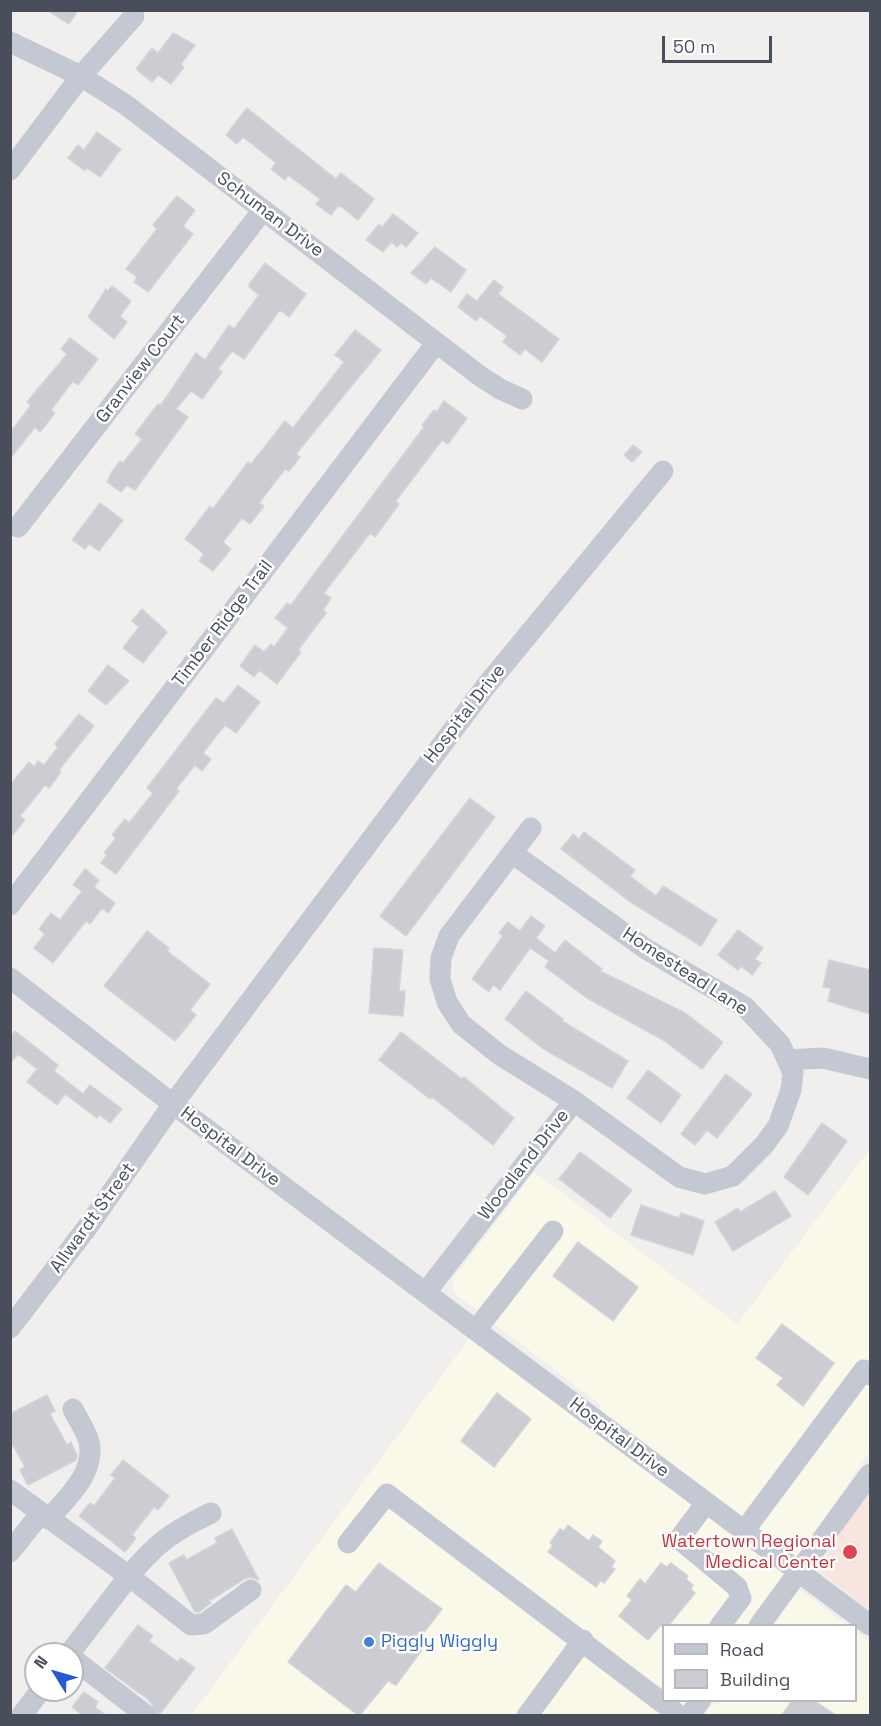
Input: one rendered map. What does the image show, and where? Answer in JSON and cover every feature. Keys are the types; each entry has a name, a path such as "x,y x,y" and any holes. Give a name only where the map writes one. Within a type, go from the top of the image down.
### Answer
{"street":[{"path":"10,170 81,76 134,16"},
{"name":"Schuman Drive","path":"10,42 81,76 126,105 436,343 500,389 522,399"},
{"name":"Granview Court","path":"18,528 263,210"},
{"name":"Timber Ridge Trail","path":"10,905 436,343"},
{"name":"Hospital Drive","path":"663,471 486,686 173,1104 870,1625"},
{"name":"Woodland Drive","path":"426,1292 573,1101 500,1055 461,1024 447,1002 440,979 441,958 449,936 531,828"},
{"name":"Homestead Lane","path":"512,853 646,949 745,1007 780,1044 793,1073 791,1090 778,1126 746,1166 733,1176 705,1184 679,1176 573,1101"},
{"path":"10,978 173,1104"},
{"path":"787,1060 832,1059 870,1069"},
{"name":"Allwardt Street","path":"10,1328 89,1225 173,1104"},
{"path":"476,1330 552,1231"},
{"path":"744,1531 864,1370 870,1375"},
{"path":"10,1552 82,1480 88,1468 90,1446 73,1409"},
{"path":"761,1624 870,1474"},
{"path":"10,1490 129,1576 191,1626 204,1624 251,1590"},
{"path":"348,1544 387,1494 662,1702"},
{"path":"706,1503 680,1539 737,1587 741,1598 722,1624"},
{"path":"78,1642 152,1548 183,1527 212,1513"},
{"path":"528,1716 583,1640"},
{"path":"84,1667 147,1716"},
{"path":"21,1716 32,1702"},
{"path":"662,1702 680,1716"},
{"path":"689,1716 700,1702"}],"shaded area":[{"path":"870,1149 870,1451 784,1578 846,1624 662,1624 662,1702 711,1702 716,1705 718,1702 857,1702 857,1633 870,1643 870,1715 191,1716 471,1336 587,1425 602,1406 453,1292 453,1279 534,1172 737,1324"},
{"name":"Watertown Regional Medical Center","path":"870,1487 870,1611 823,1573 822,1565"}],"building":[{"path":"47,10 78,10 69,24"},
{"path":"173,33 195,45 181,64 184,67 171,84 158,75 152,82 136,69 152,48 158,53"},
{"path":"247,108 336,179 341,173 374,199 358,220 339,205 331,215 316,204 320,199 288,175 285,180 271,169 276,163 243,137 237,144 226,135"},
{"path":"97,132 121,149 100,177 87,168 85,171 68,158 78,145 84,150"},
{"path":"177,196 195,210 183,226 193,234 148,292 134,282 137,277 126,269 157,229 153,225"},
{"path":"393,214 418,233 406,247 401,243 397,247 391,242 383,252 366,240 379,224 382,227"},
{"path":"435,247 466,270 451,292 431,278 426,284 411,273"},
{"path":"265,263 306,294 289,317 280,310 244,359 232,351 218,369 222,372 202,399 191,391 176,409 188,417 135,490 127,485 121,492 107,482 120,461 123,463 142,439 135,434 158,404 161,405 196,353 205,360 229,325 234,329 259,295 248,286"},
{"path":"494,280 503,287 498,294 559,339 542,362 525,349 520,355 503,342 507,336 480,316 476,321 458,307 467,294 477,301"},
{"path":"112,286 131,301 120,316 127,322 114,339 88,317 106,289 108,291"},
{"path":"355,330 381,350 296,454 300,457 289,471 285,469 259,503 264,506 250,524 242,518 223,542 231,549 213,571 199,561 204,554 185,539 210,506 213,509 248,462 251,464 285,421 293,428 344,362 335,355"},
{"path":"70,338 98,359 78,385 73,381 51,410 55,413 40,432 35,427 10,459 10,433 31,405 27,402 67,354 61,349"},
{"path":"444,401 467,418 448,444 442,440 395,502 399,504 375,537 370,533 324,593 331,598 323,610 326,613 298,650 301,652 277,684 259,670 254,677 240,666 255,645 264,652 271,644 274,647 288,628 275,618 287,603 291,605 424,427 422,425 434,410 437,412"},
{"path":"633,445 642,452 632,462 624,455"},
{"path":"100,503 123,520 99,551 89,544 85,549 72,540"},
{"path":"142,609 167,632 143,663 123,648 139,627 132,621"},
{"path":"108,665 129,681 106,705 88,691"},
{"path":"238,685 260,702 236,733 225,725 203,753 211,759 202,771 195,765 176,789 179,791 116,874 101,863 107,855 104,853 116,838 112,835 125,819 129,823 153,793 147,788 216,698 224,703"},
{"path":"79,714 94,726 59,770 61,772 49,788 45,785 20,816 25,820 10,838 10,785 29,762 34,767 38,761 44,765 58,747 55,744"},
{"path":"470,798 495,817 406,936 380,916"},
{"path":"584,832 635,870 630,876 656,896 663,886 717,920 701,946 629,901 561,849 573,834 579,839"},
{"path":"85,869 99,880 94,887 115,903 108,913 102,908 90,924 86,921 53,963 34,948 45,934 39,929 51,913 60,920 82,891 73,885"},
{"path":"531,916 545,926 536,938 555,953 565,940 602,969 600,971 685,1013 723,1042 702,1069 663,1040 587,998 545,967 549,961 530,948 500,990 493,985 489,992 472,979 503,936 499,933 508,922 520,931"},
{"path":"738,930 763,948 755,959 761,963 752,975 741,966 738,970 718,955"},
{"path":"147,931 169,948 167,951 210,984 190,1010 196,1015 175,1041 104,986"},
{"path":"374,948 403,950 399,991 405,991 403,1016 369,1013"},
{"path":"829,960 870,970 870,1014 828,1001 831,988 823,987"},
{"path":"526,991 563,1019 562,1021 628,1061 612,1088 542,1048 505,1019"},
{"path":"15,1031 58,1065 54,1071 83,1094 90,1085 122,1109 110,1123 100,1115 97,1118 65,1094 57,1105 27,1082 37,1069 18,1054 10,1064 10,1038"},
{"path":"401,1032 462,1079 464,1077 514,1118 493,1145 432,1097 430,1099 379,1060"},
{"path":"648,1070 681,1095 661,1123 627,1098"},
{"path":"726,1074 752,1094 717,1138 707,1130 695,1145 681,1134"},
{"path":"822,1123 847,1141 808,1195 784,1177"},
{"path":"580,1152 632,1190 610,1218 559,1179"},
{"path":"775,1191 791,1216 733,1251 715,1222 738,1208 740,1212"},
{"path":"641,1205 679,1218 681,1213 704,1221 693,1255 631,1235"},
{"path":"578,1242 638,1287 613,1321 553,1276"},
{"path":"782,1324 834,1363 803,1406 777,1385 783,1378 756,1358"},
{"path":"497,1393 531,1419 494,1467 461,1441"},
{"path":"47,1395 55,1411 50,1414 67,1445 71,1442 77,1456 76,1460 28,1485 20,1470 25,1467 10,1440 10,1414"},
{"path":"123,1460 169,1496 158,1510 154,1507 132,1535 136,1538 125,1552 79,1516 90,1503 94,1506 115,1478 111,1475"},
{"path":"568,1525 589,1541 593,1535 602,1541 598,1547 615,1561 611,1567 615,1569 604,1583 601,1580 596,1587 548,1552 553,1545 550,1543 560,1529 564,1531"},
{"path":"232,1529 259,1580 250,1577 244,1579 209,1601 211,1603 199,1612 195,1612 169,1563 184,1555 186,1560 217,1543 215,1538"},
{"path":"379,1563 442,1609 415,1644 422,1650 396,1685 388,1681 359,1716 288,1662 346,1585 356,1592"},
{"path":"661,1563 667,1567 671,1563 688,1576 686,1579 693,1585 691,1589 695,1593 670,1624 662,1624 648,1640 619,1616 632,1600 627,1596 640,1579 645,1584"},
{"path":"138,1625 153,1636 149,1641 178,1662 181,1658 195,1668 159,1715 149,1700 105,1668"},
{"path":"84,1692 98,1702 95,1707 107,1716 83,1716 72,1707 76,1702 84,1702"},
{"path":"791,1702 816,1702 837,1716 781,1716"}],"place":[{"name":"Watertown Regional Medical Center","path":"850,1552"},
{"name":"Piggly Wiggly","path":"369,1642"}]}
